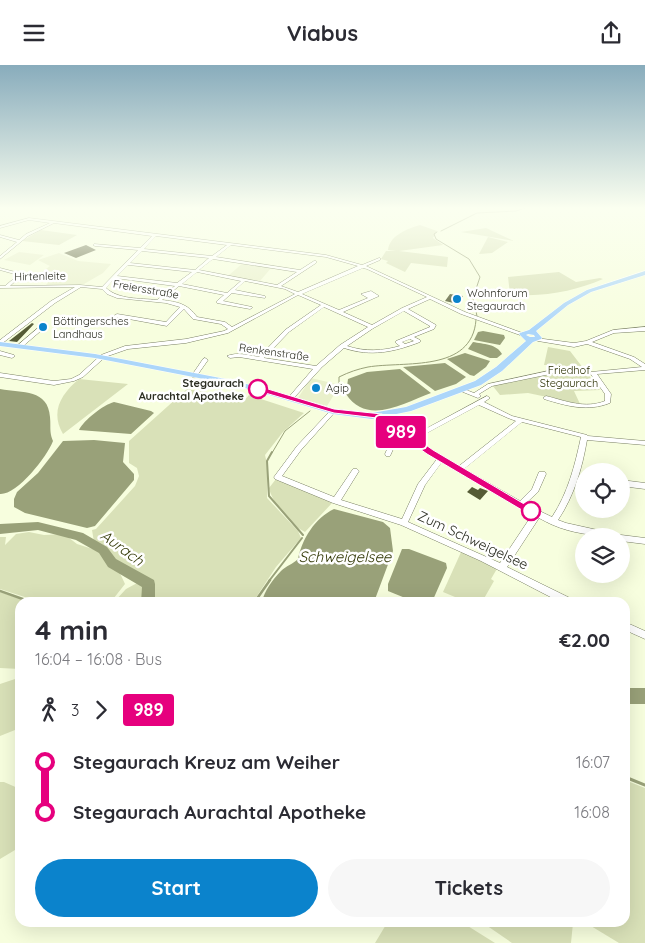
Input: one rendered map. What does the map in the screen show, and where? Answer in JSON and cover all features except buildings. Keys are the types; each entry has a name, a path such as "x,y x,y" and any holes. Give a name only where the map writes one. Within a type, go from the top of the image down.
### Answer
{"main road":[{"path":"0,343 101,358 236,383 334,411 379,416 408,409 460,390 499,369 547,320 577,297 620,280 645,275"}],"street":[{"path":"0,258 11,248"},
{"path":"122,248 214,257 300,271"},
{"path":"160,300 225,248"},
{"path":"264,248 315,254 363,266 429,299 463,313 514,331 564,344 588,342 613,331 645,329"},
{"path":"103,288 140,250"},
{"path":"0,375 54,383 65,382 81,376 101,358 127,347 186,341 232,329 300,293 379,259"},
{"path":"278,286 316,262"},
{"path":"129,263 197,271 278,286 300,293 370,326"},
{"path":"0,269 21,274 0,291"},
{"path":"115,277 263,297"},
{"path":"244,281 219,302 250,307"},
{"path":"0,343 53,302 80,286"},
{"name":"Hirtenleite","path":"0,287 80,286"},
{"name":"Freiersstraße","path":"80,286 103,288 106,292 117,296 160,300 184,306 195,318 223,323 232,329"},
{"path":"339,312 371,298"},
{"path":"290,399 316,368 342,345 370,326 429,299"},
{"path":"261,358 287,331 324,305"},
{"path":"104,324 117,315 167,324 184,306"},
{"path":"404,309 433,325 432,328 398,342 405,346"},
{"path":"20,346 40,329"},
{"path":"342,345 372,353 391,352 418,341 410,337"},
{"path":"588,342 635,360 645,367"},
{"path":"0,353 12,357"},
{"name":"Renkenstraße","path":"230,357 239,355 316,368"},
{"path":"635,360 644,356"},
{"path":"194,376 205,360"},
{"path":"546,398 583,407 601,406 608,402 610,398 593,373 645,367"},
{"path":"474,395 490,385 553,372"},
{"path":"411,439 487,398 460,390"},
{"path":"480,403 521,420 585,437 645,443"},
{"path":"334,411 299,448 278,477 336,501 404,523"},
{"path":"379,416 402,434 520,505 553,522 575,530"},
{"path":"459,469 521,420"},
{"path":"388,454 394,442 402,434"},
{"path":"581,463 585,437"},
{"name":"Zum Schweigelsee","path":"441,458 422,484 404,523 502,568 559,597"},
{"path":"336,501 355,471"},
{"path":"520,505 535,490 542,474"},
{"path":"630,484 645,486"},
{"path":"553,522 566,505 575,485"},
{"path":"502,568 537,514"},
{"path":"630,539 645,541"},
{"path":"630,628 645,635"}],"shaded area":[{"path":"19,252 44,255 30,265 4,260"},
{"path":"59,253 78,261 111,264 103,273 84,284 46,285 53,277 35,277 50,266 38,260"},
{"path":"244,262 272,267 260,281 228,276"},
{"path":"311,378 336,384 335,393 327,406 298,398"}],"green space":[{"path":"388,248 421,248 399,251 448,257 447,267 411,263 405,272 386,263 388,261 381,259 386,251 396,251 388,250"},
{"path":"482,248 499,248 492,253 479,254"},
{"path":"559,272 576,282 603,279 558,293 510,294 508,277"},
{"name":"Friedhof Stegaurach","path":"548,347 570,351 600,390 574,391 580,404 528,393 500,395 492,385 553,374 548,365 544,365"},
{"path":"79,379 128,384 63,434 57,418 59,404 67,391"},
{"path":"187,389 206,392 221,399 224,397 244,401 249,395 304,413 283,432 265,455 268,468 267,498 298,531 301,538 276,567 256,597 153,597 148,580 114,562 103,547 94,542 92,530 96,529 135,486 139,476 137,468 129,463 129,441"},
{"path":"276,479 333,502 305,532 289,519 274,500 269,488"},
{"path":"29,532 44,535 64,534 77,544 102,552 110,564 118,569 125,584 115,597 25,597 0,589 0,537 6,537 5,545 16,534"},
{"path":"462,550 498,567 491,579 494,581 485,597 455,597 443,592"},
{"path":"139,582 144,586 145,597 119,597 126,589"},
{"path":"0,592 15,597 15,669 0,668"},
{"path":"15,679 15,730 0,736 0,684"},
{"path":"0,782 4,782 15,787 15,850 0,859"},
{"path":"630,782 645,788 645,943 619,943 593,927 630,927"},
{"path":"385,927 469,927 495,943 375,943"},
{"path":"489,927 573,927 571,943 512,943"}],"water":[{"path":"483,331 504,335 505,338 500,345 474,340 478,332"},
{"path":"473,342 493,346 502,354 497,358 490,358 468,349"},
{"path":"465,353 490,361 486,367 474,376 470,375 447,359"},
{"path":"445,363 466,377 456,384 435,391 403,367"},
{"path":"400,369 431,393 398,406 375,410 364,409 355,404 346,394 348,379 367,372"},
{"path":"0,389 33,394 45,401 50,417 53,441 45,456 23,482 7,493 0,494"},
{"path":"114,402 154,413 131,434 79,430 94,413"},
{"path":"94,440 125,443 123,462 134,474 134,480 95,526 87,528 25,513 14,507 14,499 17,492 38,473 63,441"},
{"name":"Schweigelsee","path":"334,509 383,522 390,528 393,551 376,597 263,597 267,589 283,569 298,559 310,530 327,513"},
{"path":"402,549 409,549 446,563 447,568 434,597 403,597 388,591 388,584"}],"waterway":[{"path":"451,248 469,259 480,277 473,298 477,316"},
{"path":"336,394 339,390 339,377 354,371 368,367 434,361 450,357 462,349 472,337 476,320"},
{"path":"272,453 285,431 310,411"},
{"path":"272,452 267,461 269,496 303,535"},
{"name":"Aurach","path":"0,529 38,526 79,536 103,550 112,563 149,584 148,597"},
{"path":"269,581 302,538"},
{"path":"258,597 270,580"},
{"path":"0,591 17,597"},
{"name":"Aurach","path":"630,696 645,696"},
{"path":"630,779 645,785"}],"bus line":[{"name":"989","path":"258,389 334,411 356,415 379,416 430,452 531,511"}],"place":[{"name":"Wohnforum Stegaurach","path":"457,299"},
{"name":"Böttingersches Landhaus","path":"43,327"},
{"name":"Agip","path":"316,388"},
{"name":"Stegaurach Aurachtal Apotheke","path":"258,389"}]}
